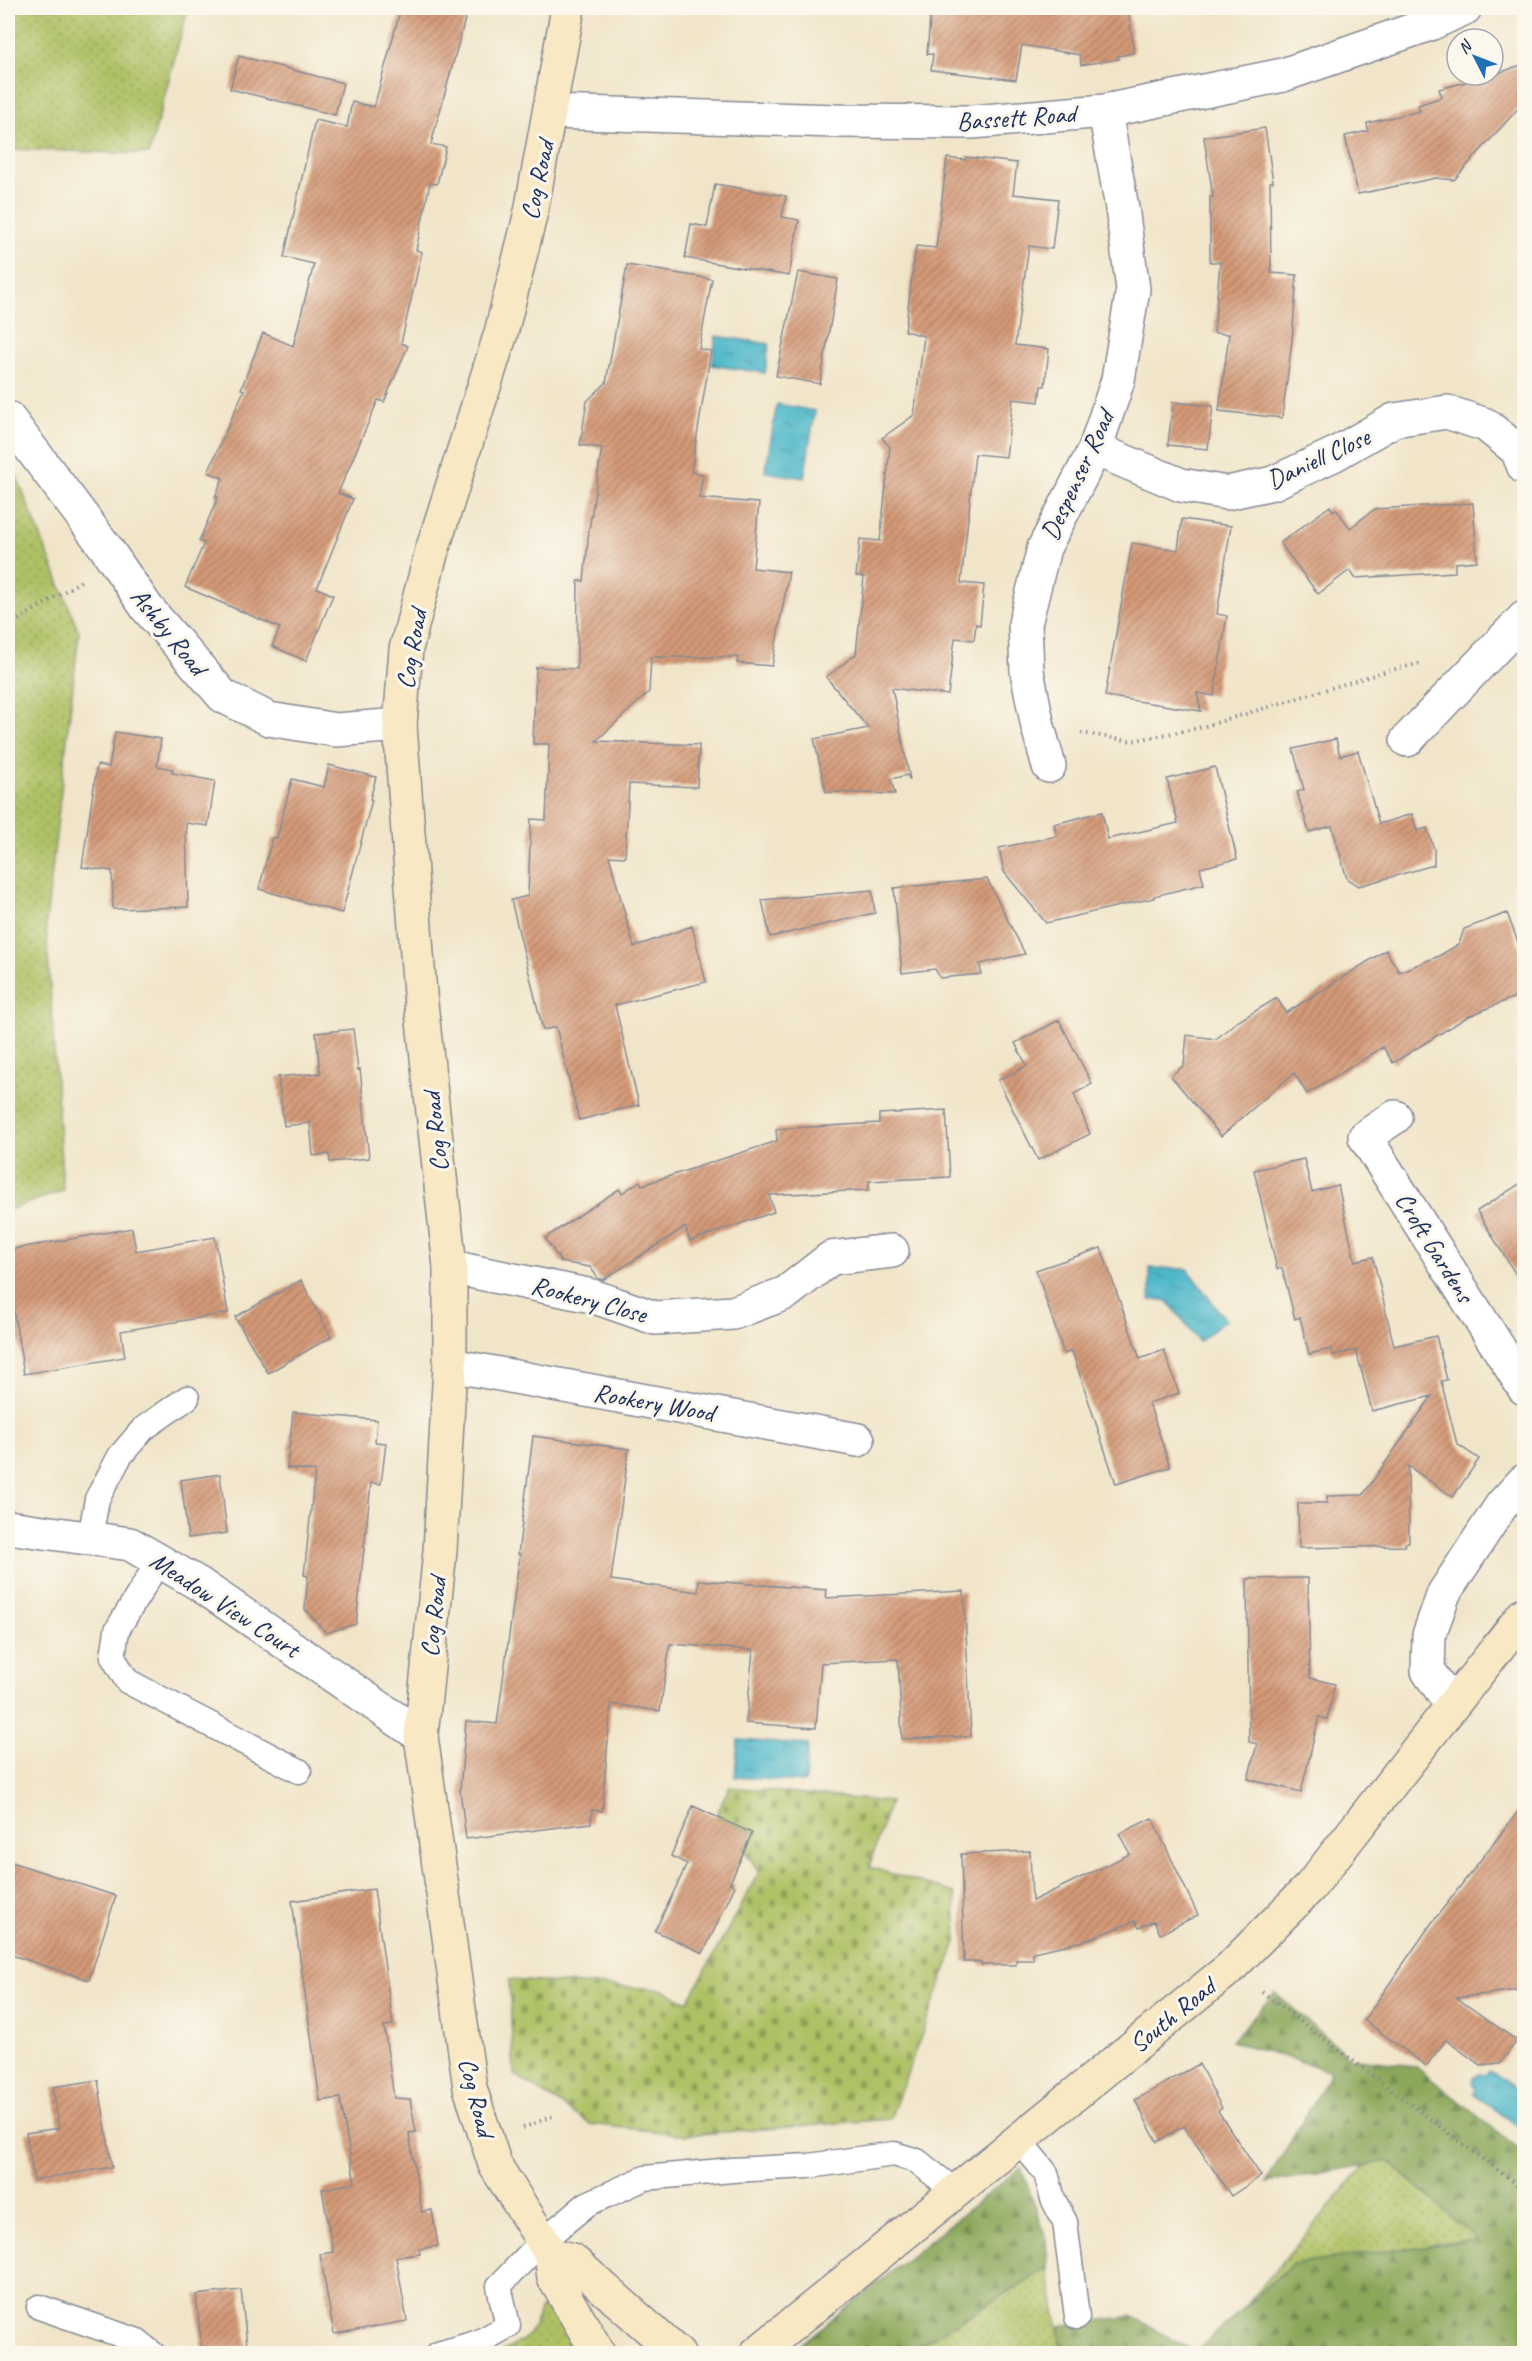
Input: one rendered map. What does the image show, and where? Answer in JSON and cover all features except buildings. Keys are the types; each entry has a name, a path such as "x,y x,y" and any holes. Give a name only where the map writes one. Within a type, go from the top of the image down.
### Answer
{"street":[{"name":"Cog Road","path":"568,8 551,112 531,212 501,333 431,554 406,649 400,725 420,994 450,1267 450,1365 440,1551 421,1736 470,2088 495,2165 546,2248 554,2278 599,2354"},
{"name":"Bassett Road","path":"551,112 836,121 972,122 1105,111 1283,75 1427,16 1465,8"},
{"name":"Despenser Road","path":"1049,766 1038,727 1028,671 1025,624 1044,548 1095,449 1118,380 1133,289 1105,111"},
{"name":"Daniell Close","path":"1095,449 1181,485 1227,493 1273,483 1335,454 1394,420 1447,412 1486,425 1516,450 1524,467"},
{"name":"Ashby Road","path":"8,418 106,548 147,609 223,696 268,719 336,730 400,725"},
{"path":"1407,740 1524,618"},
{"name":"Croft Gardens","path":"1395,1117 1365,1137 1524,1388"},
{"name":"Rookery Close","path":"450,1267 592,1296 655,1318 733,1313 786,1293 831,1258 892,1251"},
{"name":"Rookery Wood","path":"450,1365 858,1440"},
{"path":"1452,1704 1428,1671 1429,1635 1444,1593 1501,1506 1524,1481"},
{"name":"Meadow View Court","path":"8,1527 130,1544 160,1559 421,1736"},
{"name":"South Road","path":"756,2354 1230,1968 1310,1887 1524,1614"},
{"path":"546,2248 572,2260 678,2354"}],"lane":[{"path":"90,1538 97,1499 120,1456 143,1429 187,1398"},
{"path":"160,1559 117,1630 113,1657 127,1681 299,1771"},
{"path":"1019,2140 1046,2173 1053,2199 1065,2222 1077,2317"},
{"path":"438,2354 479,2342 508,2326 499,2286 546,2248 587,2204 645,2178 808,2166 894,2154 918,2161 956,2192"},
{"path":"39,2307 135,2340 153,2354"}],"path":[{"path":"8,626 89,576 106,548"},
{"path":"1038,727 1132,741 1199,728 1387,671 1432,661"},
{"path":"1230,1968 1524,2190"},
{"path":"516,2130 555,2115"}],"green space":[{"path":"8,8 188,8 149,154 8,149"},
{"path":"8,455 79,632 46,923 63,1191 8,1210"},
{"path":"729,1787 890,1802 869,1867 955,1893 957,1940 890,2119 687,2135 590,2124 514,2074 509,1980 661,1989 688,2002 759,1872 745,1851 752,1833 716,1816"},
{"path":"1275,1993 1350,2058 1415,2066 1524,2153 1524,2353 1062,2353 1058,2326 1132,2316 1195,2352 1292,2264 1477,2239 1388,2161 1266,2183 1332,2071 1231,2041"},
{"path":"1388,2161 1478,2239 1292,2264 1239,2313 1364,2166"},
{"path":"1021,2167 1046,2237 1048,2268 906,2353 791,2353"},
{"path":"1048,2268 1062,2353 906,2353"},
{"path":"553,2302 580,2354 496,2354 525,2338 534,2326 541,2308"}],"water":[{"path":"716,336 769,344 765,373 712,365"},
{"path":"777,404 815,411 804,478 765,472"},
{"path":"1150,1268 1187,1269 1226,1320 1199,1342 1168,1301 1150,1300"},
{"path":"738,1740 808,1745 805,1782 735,1777"},
{"path":"1490,2070 1524,2094 1524,2120 1519,2127 1473,2093 1475,2089 1472,2083 1473,2077 1479,2073 1487,2074"}]}
